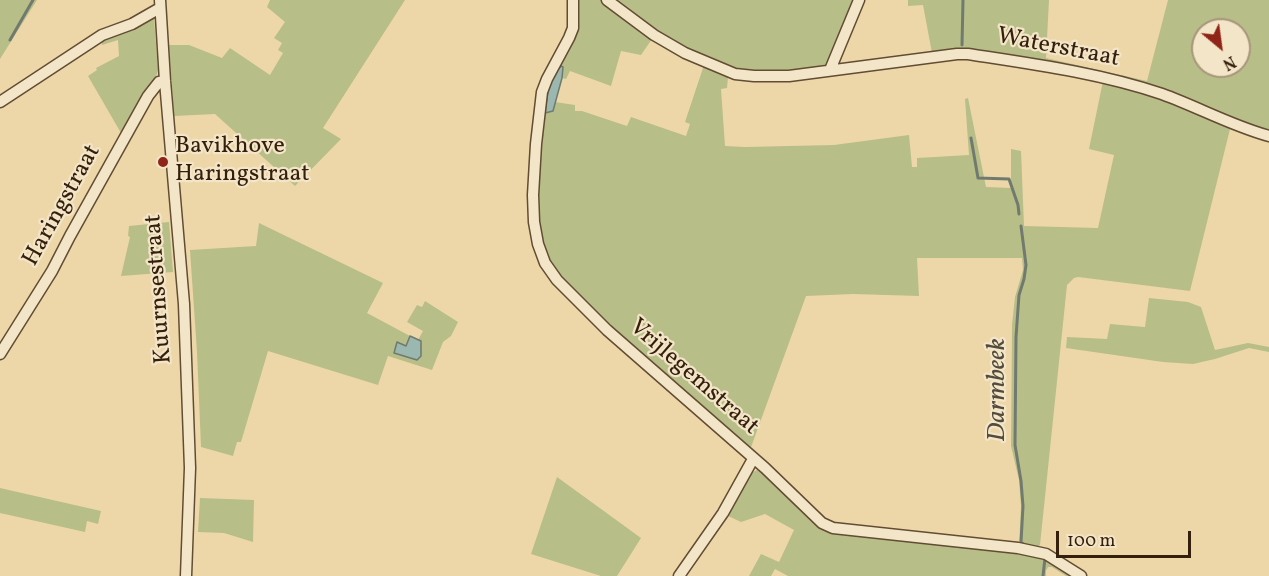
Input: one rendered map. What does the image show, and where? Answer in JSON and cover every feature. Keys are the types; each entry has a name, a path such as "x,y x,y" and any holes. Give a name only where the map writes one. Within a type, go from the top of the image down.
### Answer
{"street":[{"name":"Vrijlegemstraat","path":"573,0 573,28 542,92 533,195 538,244 545,263 564,286 607,330 777,480 822,523 833,528 1018,548 1046,554 1081,576"},
{"name":"Waterstraat","path":"607,0 654,35 686,53 727,71 754,76 789,76 968,54 1109,79 1162,94 1269,136"},
{"path":"830,70 859,0"},
{"path":"0,102 102,35 132,24 160,4"},
{"name":"Kuurnsestraat","path":"160,4 184,304 190,468 186,576"},
{"name":"Haringstraat","path":"0,354 52,272 148,96 159,82 165,81"},
{"path":"679,576 723,513 753,459"}],"green space":[{"path":"0,0 37,0 0,59"},
{"path":"270,0 405,0 323,128 341,139 295,186 215,114 174,116 169,45 189,45 222,58 230,48 270,75 283,53 278,50 282,43 274,38 285,22 267,7"},
{"path":"575,0 601,0 652,39 641,55 621,51 611,86 570,71 566,79 562,78 563,67 558,68 553,111 555,102 575,105 575,111 582,111 627,126 631,117 686,136 690,124 685,122 704,65 728,77 727,88 721,89 725,146 834,145 909,135 912,167 917,167 917,158 969,155 965,99 968,98 986,187 1011,188 1011,149 1021,151 1024,226 1098,228 1114,155 1089,149 1103,81 1135,89 1231,125 1190,291 1078,277 1067,285 1040,545 1037,547 1019,546 1021,506 1019,480 1011,446 1012,325 1015,297 1023,270 1022,258 917,258 919,296 853,294 806,296 750,450 653,368 560,278 546,256 536,209 544,92 570,44"},
{"path":"612,0 856,0 826,67 783,74 728,69 665,37"},
{"path":"908,0 1049,0 1046,58 1147,81 1168,0 1269,0 1269,133 1121,80 932,53 923,5 908,6"},
{"path":"152,15 157,74 121,138 121,133 88,76 97,70 96,68 119,56 118,40 102,45 101,41"},
{"path":"169,222 173,272 121,276 130,237 128,236 129,226"},
{"path":"259,223 383,283 367,313 410,336 406,346 394,353 417,360 421,341 418,340 423,331 407,322 417,305 422,307 425,301 458,322 451,336 443,342 432,370 388,356 378,385 268,351 241,442 237,442 233,456 201,447 190,250 256,246"},
{"path":"1149,298 1188,302 1201,307 1215,350 1248,343 1269,347 1269,352 1249,348 1193,364 1066,348 1067,337 1107,339 1110,324 1145,327"},
{"path":"757,470 764,471 817,523 1033,555 1076,576 1066,576 1048,567 1046,576 788,576 775,569 771,576 749,576 761,554 779,562 794,530 765,514 741,522 724,514 751,473"},
{"path":"557,477 641,538 617,576 601,576 531,554"},
{"path":"0,488 101,511 98,524 87,521 85,532 0,513"},
{"path":"200,498 254,500 253,542 224,533 198,532"}],"water":[{"path":"561,66 563,67 562,78 553,111 545,113 553,76"},
{"path":"410,336 421,341 421,356 417,360 394,353 397,342 406,346"}],"waterway":[{"path":"10,40 33,0"},
{"name":"Darmbeek","path":"962,45 963,0"},
{"name":"Darmbeek","path":"971,138 978,178 1009,179 1019,214"},
{"name":"Darmbeek","path":"1021,226 1026,265 1019,295 1016,337 1015,445 1021,481 1023,506 1021,542 1023,544"},
{"name":"Darmbeek","path":"1043,576 1045,558"}],"place":[{"name":"Bavikhove Haringstraat","path":"163,162"}]}
